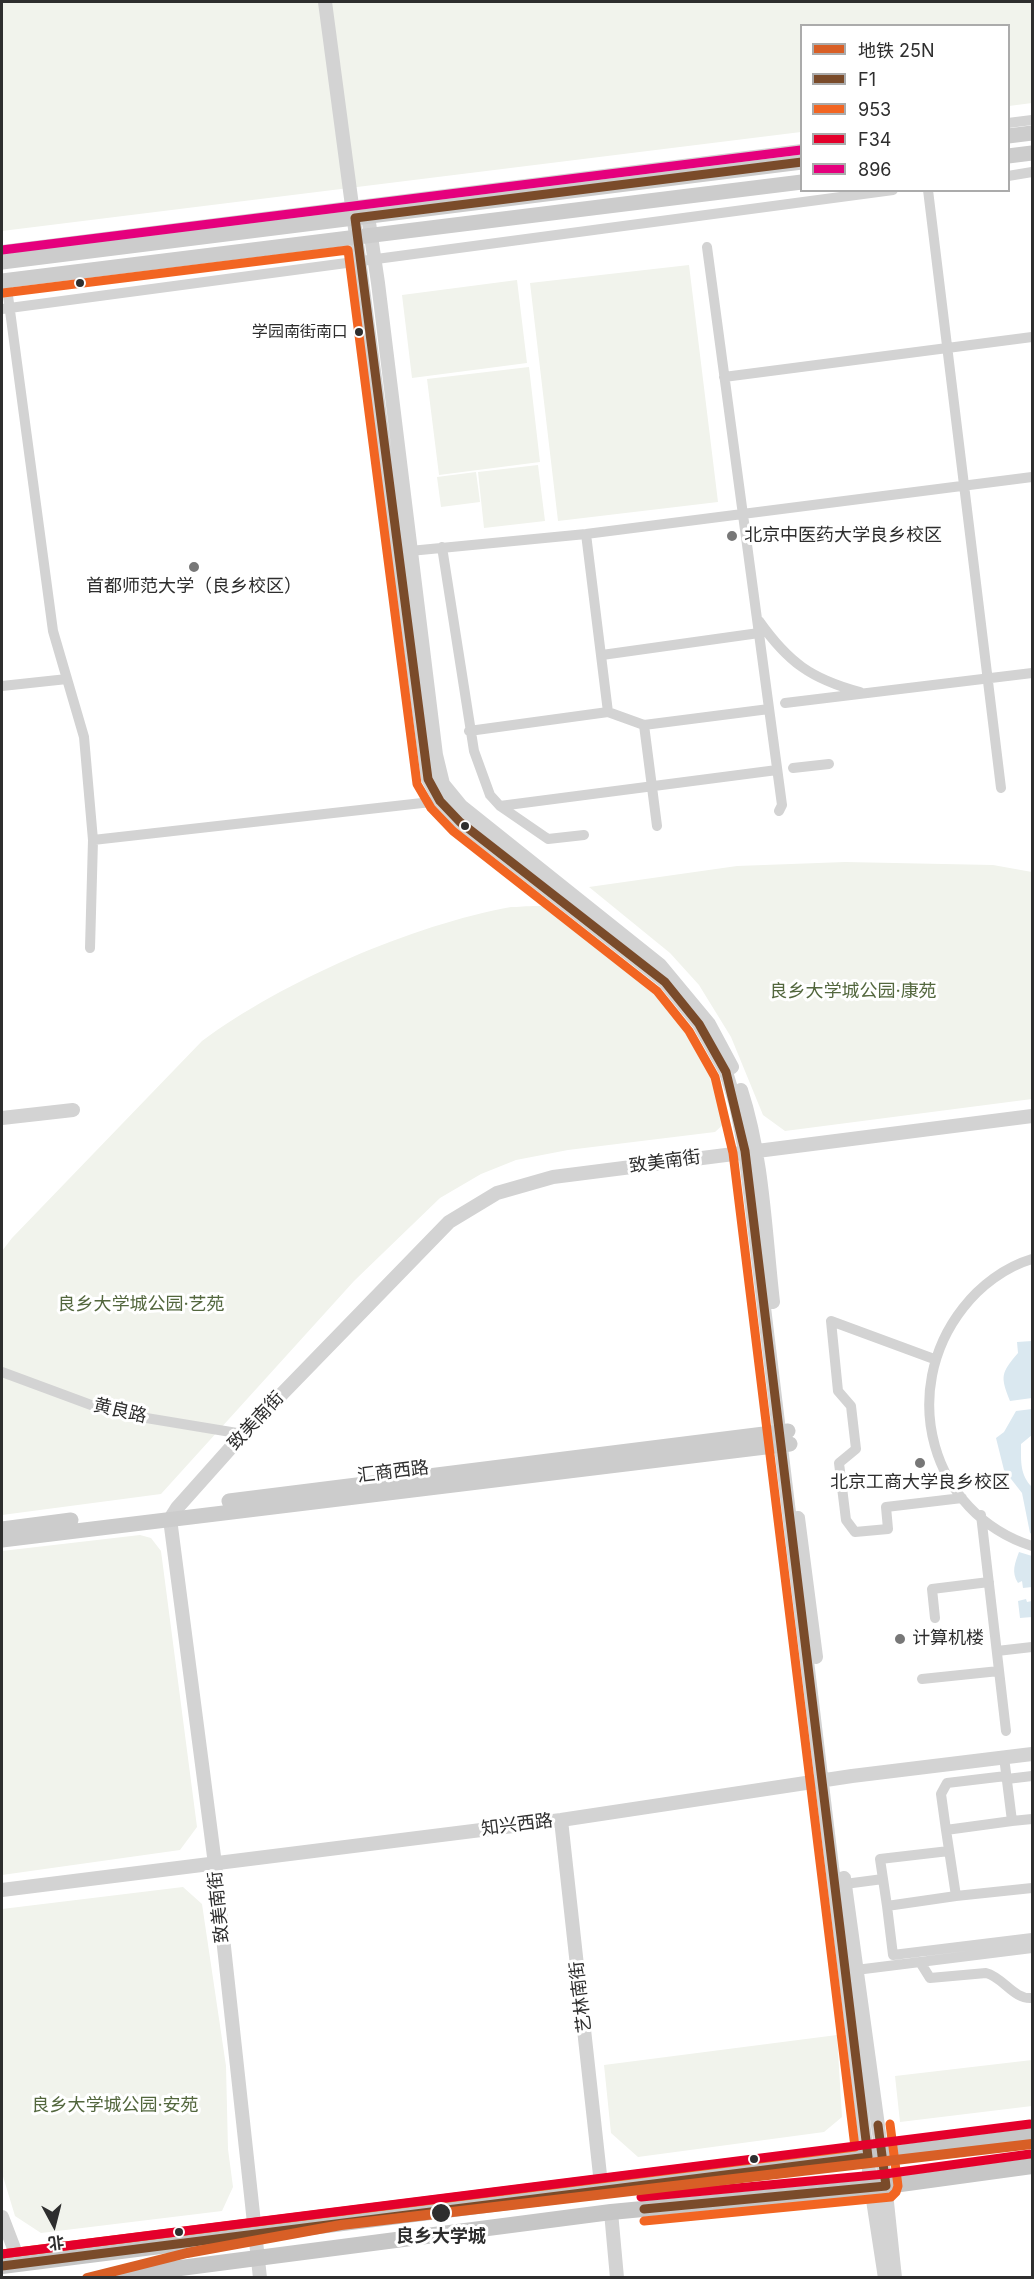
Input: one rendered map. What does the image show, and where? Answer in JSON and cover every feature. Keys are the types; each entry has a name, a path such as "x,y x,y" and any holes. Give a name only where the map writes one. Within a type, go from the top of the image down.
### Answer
{"main road":[{"path":"1010,136 1032,133"},
{"path":"1010,156 1032,153"},
{"path":"2,262 358,213 800,162"},
{"path":"4,281 800,182"},
{"name":"汇商西路","path":"2,1529 173,1513 785,1438"},
{"name":"汇商西路","path":"2,1539 173,1513"},
{"path":"2,2266 256,2232 1032,2136"},
{"path":"104,2277 611,2212 878,2187 1032,2166"}],"street":[{"path":"325,2 348,188 358,213 368,260 410,551 436,754 444,784 445,798"},
{"path":"1010,123 1032,120"},
{"path":"2,250 358,213 800,149"},
{"path":"1010,176 1032,172"},
{"path":"5,309 878,192"},
{"path":"928,192 1001,788"},
{"path":"707,247 782,805 779,811"},
{"path":"368,260 428,779 445,798 633,941 686,993 710,1023 733,1068 753,1129 751,1150 785,1438 875,2156"},
{"path":"4,281 5,309 53,631 84,737 93,840 90,948"},
{"path":"724,377 1032,337"},
{"path":"410,551 586,534 1032,477"},
{"path":"586,534 608,712"},
{"path":"442,547 469,731 490,795 500,806 548,840 584,835"},
{"path":"757,618 783,652 806,672 832,684 866,693"},
{"path":"602,655 759,633"},
{"path":"785,703 1032,673"},
{"path":"2,686 67,679"},
{"path":"469,731 608,712 644,725 769,709"},
{"path":"644,725 657,826"},
{"path":"793,768 829,764"},
{"path":"500,806 777,770"},
{"path":"93,840 445,798"},
{"path":"2,1118 73,1110"},
{"name":"致美南街","path":"260,2277 215,1864 173,1513 243,1434 449,1222 497,1193 553,1177 1032,1116"},
{"path":"1032,1259 1008,1269 974,1294 948,1328 934,1359 928,1415 933,1440 949,1480 962,1498 1000,1532 1032,1546"},
{"path":"934,1359 831,1320 838,1391 851,1406 856,1449 839,1463 846,1520 855,1532 888,1528 886,1507 962,1498"},
{"name":"黄良路","path":"2,1372 110,1412 243,1434"},
{"path":"981,1515 1006,1731"},
{"path":"935,1618 932,1589 989,1582"},
{"path":"997,1651 1032,1647"},
{"path":"922,1679 999,1671"},
{"name":"知兴西路","path":"2,1890 561,1820 827,1780 1032,1754"},
{"path":"1006,1773 1012,1821"},
{"path":"956,1896 941,1794 947,1783 1006,1773 1032,1776"},
{"path":"827,1780 856,1970 885,2277"},
{"path":"946,1830 1032,1819"},
{"name":"艺林南街","path":"561,1820 600,2175"},
{"path":"949,1851 880,1859 894,1955 1032,1938"},
{"path":"845,1887 884,1882"},
{"path":"887,1906 1032,1888"},
{"path":"856,1970 1032,1948"},
{"path":"920,1962 930,1978 986,1973 1020,1996 1032,1998"},
{"path":"878,2187 895,2277"},
{"path":"611,2212 617,2277"},
{"path":"2,2217 20,2264"}],"green space":[{"path":"2,2 1032,2 1032,103 1010,106 1010,24 800,24 800,132 2,231"},
{"path":"689,265 718,502 558,521 530,283"},
{"path":"517,280 527,363 412,378 402,295"},
{"path":"529,367 540,462 439,475 427,379"},
{"path":"538,465 545,521 484,528 478,472"},
{"path":"476,472 480,502 441,507 437,477"},
{"name":"良乡大学城公园·康苑","path":"845,862 993,865 1032,872 1032,1099 785,1131 763,1115 731,1037 699,985 670,953 589,887 737,866"},
{"name":"良乡大学城公园·艺苑","path":"543,906 558,911 660,999 694,1042 708,1066 719,1092 727,1121 715,1132 568,1150 516,1160 481,1174 440,1198 354,1281 161,1494 2,1515 2,1251 12,1238 202,1041 234,1019 309,977 391,941 473,915 511,907"},
{"path":"140,1535 151,1538 161,1551 197,1827 180,1850 2,1875 2,1551"},
{"name":"良乡大学城公园·安苑","path":"183,1887 202,1904 226,2066 228,2149 233,2187 222,2211 41,2233 15,2216 2,2173 2,1909"},
{"path":"837,2035 842,2117 824,2132 638,2157 611,2133 604,2065"},
{"path":"1032,2060 1032,2106 900,2122 895,2076"}],"shaded area":[{"path":"1032,1341 1032,1398 1010,1401 1004,1380 1005,1370 1018,1353 1017,1342"},
{"path":"1032,1409 1032,1435 1021,1444 1021,1462 1023,1473 1032,1487 1032,1534 1022,1493 1004,1470 996,1438 1004,1432 1016,1411"},
{"path":"1019,1552 1032,1556 1032,1587 1023,1588 1022,1581 1018,1583 1016,1579 1014,1568"},
{"path":"1026,1599 1027,1602 1032,1601 1032,1617 1020,1618 1018,1601"}],"metro line":[{"name":"25N","path":"87,2278 187,2253 341,2225 1032,2144"}],"transit line":[{"name":"896","path":"2,250 800,150"},
{"name":"F1","path":"2,2266 868,2157 745,1151 726,1072 699,1024 665,982 460,822 440,801 428,779 355,218 800,162"},
{"name":"953","path":"2,2254 855,2147 733,1153 715,1077 689,1031 657,991 453,831 431,808 417,784 348,250 3,293"},
{"name":"953","path":"644,2221 891,2197 898,2186 890,2124"},
{"name":"F34","path":"2,2254 1030,2124"},
{"name":"F1","path":"644,2209 886,2186 878,2125"},
{"name":"F34","path":"641,2197 885,2174 1030,2154"}],"place":[{"name":"学园南街南口","path":"359,332"},
{"name":"北京中医药大学良乡校区","path":"732,536"},
{"name":"首都师范大学（良乡校区）","path":"194,567"},
{"name":"北京工商大学良乡校区","path":"920,1463"},
{"name":"计算机楼","path":"900,1639"},
{"name":"良乡大学城","path":"441,2213"}]}
